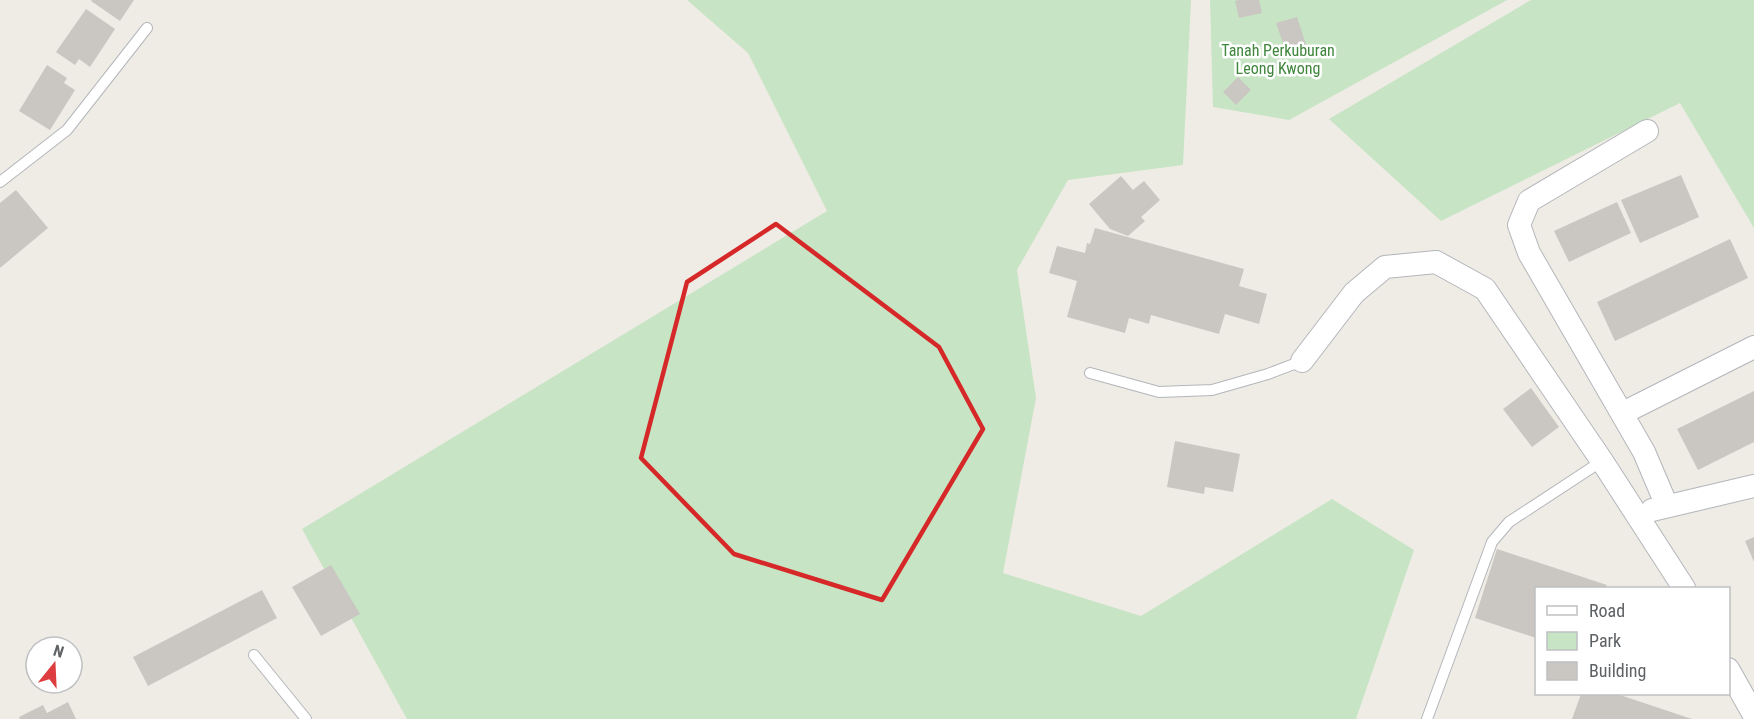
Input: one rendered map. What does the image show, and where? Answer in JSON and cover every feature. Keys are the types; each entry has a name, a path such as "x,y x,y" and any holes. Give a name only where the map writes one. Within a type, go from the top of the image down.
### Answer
{"street":[{"path":"1647,131 1529,201 1519,225 1529,253 1644,452 1667,506"},
{"path":"1302,361 1354,293 1385,267 1436,262 1485,289 1602,461 1683,587"},
{"path":"1623,413 1754,347"},
{"path":"1636,513 1754,486"},
{"path":"1730,673 1754,715"}],"lane":[{"path":"0,182 68,130 147,28"},
{"path":"1090,373 1159,392 1212,390 1268,374 1302,361"},
{"path":"1427,719 1492,542 1509,522 1602,461"},
{"path":"254,655 306,719"}],"highlighted area":[{"path":"776,224 939,347 983,429 882,600 734,554 641,458 687,282"}],"green space":[{"path":"687,0 1191,0 1183,165 1068,180 1017,270 1036,398 1003,573 1141,616 1332,499 1414,550 1356,719 407,719 302,529 827,211 748,53"},
{"name":"Tanah Perkuburan Leong Kwong","path":"1210,0 1507,0 1289,120 1213,107"},
{"path":"1531,0 1754,0 1754,228 1680,103 1441,221 1329,119"}],"building":[{"path":"92,0 134,0 120,21"},
{"path":"1259,0 1262,13 1239,18 1235,1"},
{"path":"86,9 115,29 90,67 79,59 75,65 56,52"},
{"path":"1297,17 1307,48 1287,54 1276,23"},
{"path":"47,65 67,78 64,83 75,90 50,130 19,111"},
{"path":"1238,77 1251,90 1236,105 1223,92"},
{"path":"1681,175 1699,217 1640,243 1621,200"},
{"path":"1121,176 1133,190 1144,181 1160,200 1141,217 1145,221 1128,236 1110,229 1089,204"},
{"path":"16,190 48,228 0,268 0,203"},
{"path":"1617,202 1631,233 1569,262 1554,231"},
{"path":"1095,228 1244,269 1239,286 1267,294 1259,324 1225,314 1219,334 1151,315 1149,324 1129,318 1125,333 1067,317 1077,281 1049,273 1057,246 1085,253 1087,243 1090,244"},
{"path":"1730,239 1748,278 1615,341 1597,302"},
{"path":"1531,388 1559,427 1532,447 1503,409"},
{"path":"1754,391 1754,442 1698,470 1677,429"},
{"path":"1175,441 1240,454 1233,492 1205,487 1204,494 1167,487"},
{"path":"1754,537 1754,562 1745,541"},
{"path":"1497,549 1607,585 1606,587 1535,587 1535,638 1475,618"},
{"path":"331,565 360,614 321,636 292,587"},
{"path":"262,590 277,618 148,686 133,657"},
{"path":"1581,695 1620,695 1692,719 1572,719"},
{"path":"68,702 76,719 20,719 19,717 43,705 47,713"}]}
